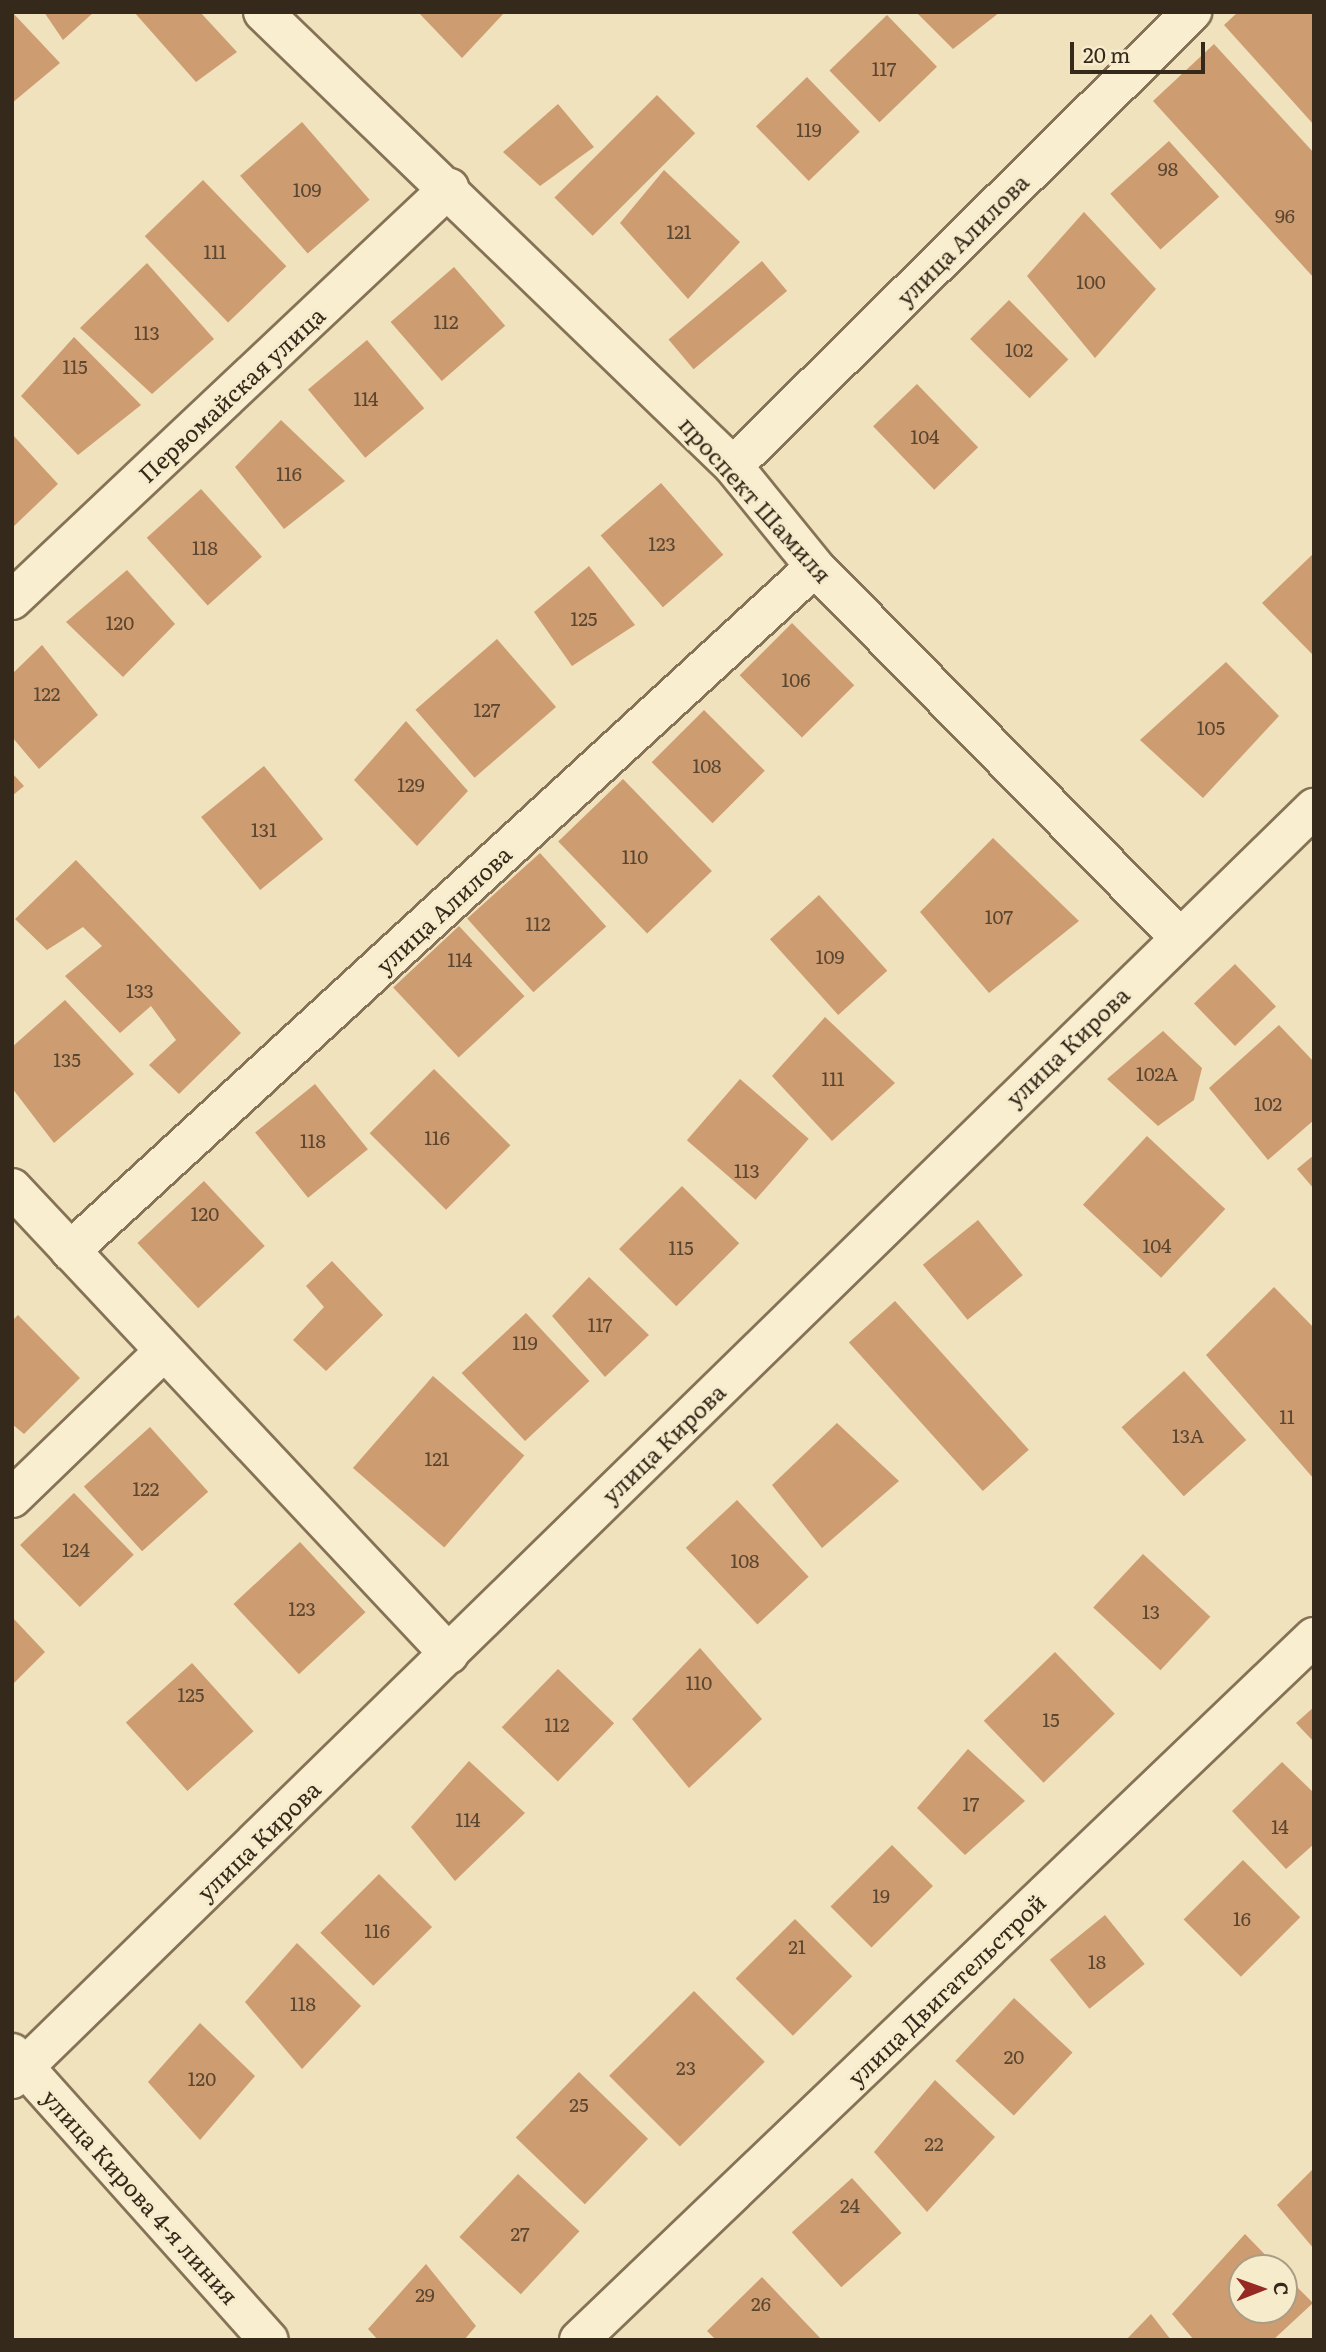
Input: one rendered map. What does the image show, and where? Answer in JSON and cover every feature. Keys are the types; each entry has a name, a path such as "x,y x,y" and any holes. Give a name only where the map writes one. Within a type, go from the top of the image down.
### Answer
{"street":[{"name":"проспект Шамиля","path":"263,12 449,188 733,466 815,567 1179,937"},
{"name":"улица Алилова","path":"733,466 1192,12"},
{"name":"Первомайская улица","path":"12,600 449,188"},
{"name":"улица Алилова","path":"70,1251 815,567"},
{"name":"улица Кирова","path":"17,2066 449,1654 1179,937 1314,808"},
{"path":"12,1188 449,1654"},
{"path":"12,1498 163,1352"},
{"name":"улица Двигательстрой","path":"579,2340 1314,1637"},
{"name":"улица Кирова 4-я линия","path":"17,2066 270,2340"}],"building":[{"path":"12,12 60,63 12,103"},
{"path":"44,12 94,12 63,40"},
{"path":"134,12 200,12 237,52 196,82"},
{"path":"418,12 505,12 462,58"},
{"path":"916,12 1000,12 953,49"},
{"path":"1238,12 1314,12 1314,125 1224,25"},
{"path":"887,15 937,67 879,122 829,71"},
{"path":"1214,44 1314,153 1314,278 1153,101"},
{"path":"807,77 860,132 809,181 756,126"},
{"path":"657,95 695,133 593,236 554,198"},
{"path":"558,104 594,147 540,186 503,152"},
{"path":"302,122 370,200 308,254 240,176"},
{"path":"1169,141 1219,197 1160,250 1110,194"},
{"path":"664,170 740,242 688,299 620,223"},
{"path":"203,180 286,266 228,323 145,236"},
{"path":"1084,212 1156,289 1095,358 1027,276"},
{"path":"762,261 787,291 694,369 669,339"},
{"path":"147,263 214,339 152,394 80,328"},
{"path":"454,267 505,326 442,381 391,322"},
{"path":"1009,300 1068,359 1030,398 970,339"},
{"path":"74,337 141,405 78,455 21,396"},
{"path":"367,340 424,408 365,458 308,389"},
{"path":"917,384 978,447 934,490 873,426"},
{"path":"281,420 345,481 284,529 235,467"},
{"path":"12,434 58,484 12,528"},
{"path":"661,483 723,555 663,607 601,535"},
{"path":"201,489 262,557 208,605 147,538"},
{"path":"1314,553 1314,656 1262,603"},
{"path":"589,566 635,625 572,666 534,612"},
{"path":"127,570 175,624 123,677 66,622"},
{"path":"792,623 854,685 802,738 740,675"},
{"path":"497,639 556,707 475,778 415,710"},
{"path":"42,645 98,715 39,769 12,737 12,674"},
{"path":"1226,662 1279,716 1203,798 1140,740"},
{"path":"704,710 765,771 712,823 652,762"},
{"path":"406,721 468,791 417,846 354,780"},
{"path":"264,766 323,839 260,890 201,817"},
{"path":"12,773 24,786 12,796"},
{"path":"623,779 712,871 647,934 558,842"},
{"path":"993,838 1079,921 989,993 920,912"},
{"path":"540,853 606,927 533,992 467,919"},
{"path":"76,860 241,1033 179,1094 149,1065 176,1040 151,1006 120,1033 65,976 102,946 83,927 47,950 15,919"},
{"path":"819,895 887,971 838,1015 770,939"},
{"path":"459,926 524,996 459,1058 393,987"},
{"path":"1235,964 1276,1006 1235,1046 1194,1004"},
{"path":"65,1000 134,1074 54,1143 12,1088 12,1047"},
{"path":"825,1017 895,1083 832,1141 772,1076"},
{"path":"1279,1025 1314,1062 1314,1120 1268,1160 1209,1088"},
{"path":"1163,1031 1202,1068 1194,1100 1158,1126 1107,1079"},
{"path":"434,1069 510,1145 446,1210 370,1133"},
{"path":"740,1079 809,1139 756,1200 687,1140"},
{"path":"315,1084 368,1149 308,1198 255,1132"},
{"path":"1147,1136 1225,1209 1161,1278 1083,1205"},
{"path":"1314,1155 1314,1189 1297,1169"},
{"path":"204,1181 265,1246 198,1308 137,1243"},
{"path":"682,1186 739,1243 676,1306 619,1249"},
{"path":"978,1220 1023,1275 968,1320 923,1265"},
{"path":"332,1261 383,1315 326,1371 293,1340 324,1307 306,1286"},
{"path":"589,1277 649,1335 605,1377 552,1316"},
{"path":"1274,1287 1314,1328 1314,1479 1206,1355"},
{"path":"895,1301 1029,1450 983,1491 849,1342"},
{"path":"526,1313 589,1381 525,1441 462,1373"},
{"path":"18,1315 80,1378 24,1434 12,1424 12,1321"},
{"path":"1184,1371 1246,1440 1184,1496 1122,1427"},
{"path":"433,1376 524,1455 444,1547 353,1468"},
{"path":"837,1423 899,1481 822,1548 772,1485"},
{"path":"150,1427 208,1492 142,1551 84,1487"},
{"path":"74,1493 134,1555 80,1607 20,1545"},
{"path":"737,1500 809,1577 757,1625 686,1548"},
{"path":"300,1542 365,1612 299,1674 233,1604"},
{"path":"1143,1554 1210,1617 1160,1670 1093,1607"},
{"path":"12,1617 45,1652 12,1685"},
{"path":"700,1648 762,1719 689,1788 632,1719"},
{"path":"1055,1652 1115,1714 1044,1783 984,1721"},
{"path":"192,1663 254,1731 187,1791 126,1723"},
{"path":"558,1669 614,1723 558,1781 502,1727"},
{"path":"1314,1707 1314,1742 1296,1723"},
{"path":"968,1749 1025,1801 965,1855 917,1808"},
{"path":"469,1761 525,1813 455,1881 411,1827"},
{"path":"1282,1762 1314,1793 1314,1844 1286,1869 1232,1811"},
{"path":"892,1845 933,1886 871,1948 830,1907"},
{"path":"1243,1860 1300,1917 1241,1977 1184,1919"},
{"path":"379,1874 432,1927 373,1986 320,1933"},
{"path":"1105,1915 1145,1964 1089,2009 1050,1960"},
{"path":"795,1919 852,1976 793,2036 736,1978"},
{"path":"297,1943 361,2006 302,2069 245,2002"},
{"path":"694,1991 765,2062 680,2147 609,2076"},
{"path":"1014,1998 1073,2053 1014,2115 955,2061"},
{"path":"200,2023 255,2076 200,2140 148,2082"},
{"path":"579,2072 648,2139 585,2204 516,2137"},
{"path":"935,2080 995,2137 927,2212 874,2152"},
{"path":"1314,2168 1314,2249 1277,2205"},
{"path":"518,2174 579,2231 521,2294 459,2237"},
{"path":"852,2178 902,2233 841,2287 792,2232"},
{"path":"1245,2234 1264,2254 1228,2254 1228,2324 1290,2324 1273,2340 1194,2340 1172,2314"},
{"path":"426,2264 476,2326 464,2340 378,2340 368,2329"},
{"path":"762,2277 822,2340 716,2340 707,2331"},
{"path":"1298,2288 1313,2303 1298,2317"},
{"path":"1151,2314 1171,2340 1126,2340"}]}
